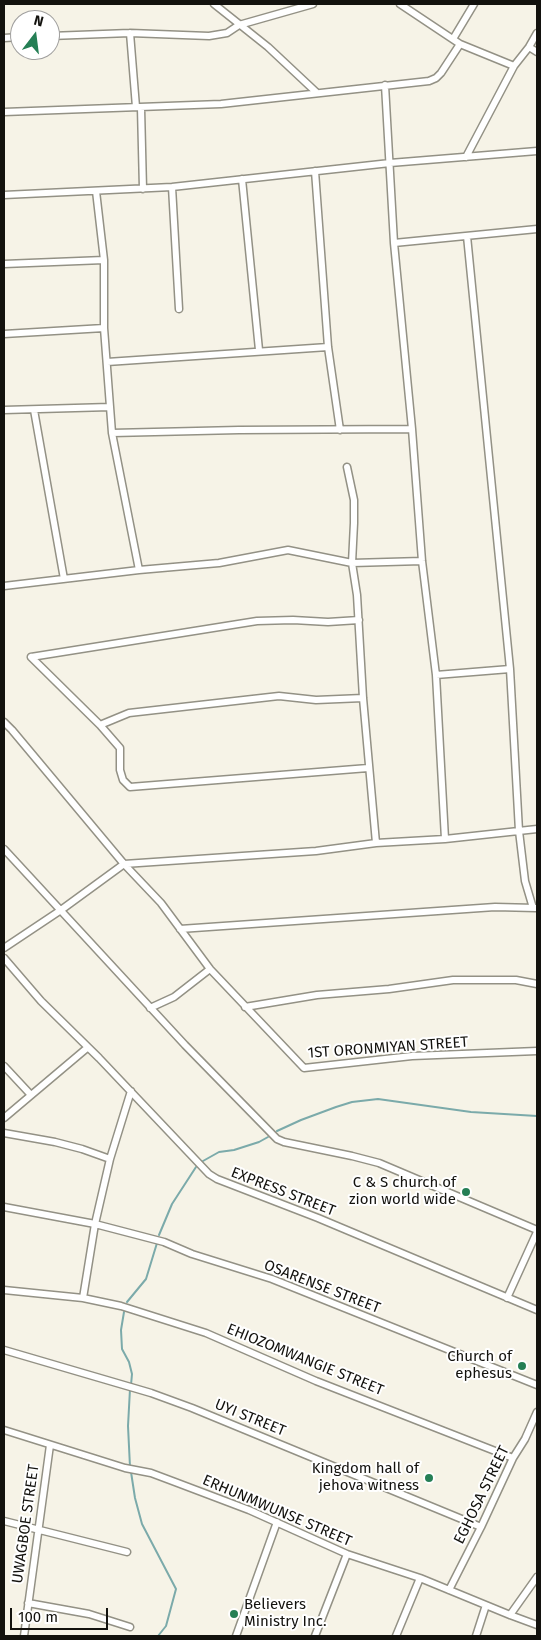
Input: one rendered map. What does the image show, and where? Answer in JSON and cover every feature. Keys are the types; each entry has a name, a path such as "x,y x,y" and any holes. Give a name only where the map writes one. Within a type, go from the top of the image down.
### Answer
{"street":[{"path":"214,4 268,47 316,92"},
{"path":"60,36 130,33 209,36 227,33 240,25 313,4"},
{"path":"400,4 460,44 514,66"},
{"path":"453,39 474,4"},
{"path":"130,33 138,107 143,188"},
{"path":"466,157 514,66 537,33"},
{"path":"4,112 221,104 428,81 436,78 460,44"},
{"path":"529,47 537,52"},
{"path":"385,85 394,243 412,429 422,561 436,675 445,838"},
{"path":"4,195 172,187 390,163 537,151"},
{"path":"314,172 328,347 340,430"},
{"path":"242,180 259,350"},
{"path":"172,187 179,309"},
{"path":"96,191 104,260 104,328 112,434 139,570"},
{"path":"394,243 537,229"},
{"path":"180,929 495,907 535,908 525,881 519,832 510,669 467,236"},
{"path":"4,264 104,260"},
{"path":"4,334 104,328"},
{"path":"107,362 259,350 328,347"},
{"path":"4,410 110,407"},
{"path":"34,410 64,579"},
{"path":"112,434 239,430 412,429"},
{"path":"347,467 353,494 352,562 359,620 362,698 376,843"},
{"path":"4,586 218,563 288,550 352,562 422,561"},
{"path":"359,620 328,622 258,621 31,657 100,725 120,748 120,770 123,780 130,787 368,768"},
{"path":"436,675 510,669"},
{"path":"100,725 129,713 279,696 316,700 362,698"},
{"path":"4,722 124,864 161,903 210,969 246,1007 316,995 389,989 453,980 516,980 537,984"},
{"path":"4,948 61,910 124,864 316,851 376,843 537,829"},
{"path":"4,849 150,1008 277,1138 284,1142 385,1165 537,1231 507,1298"},
{"name":"EXPRESS STREET","path":"4,958 41,1001 131,1091 209,1174 217,1179 318,1218 537,1310"},
{"path":"150,1008 174,997 210,969"},
{"name":"1ST ORONMIYAN STREET","path":"246,1007 304,1068 412,1056 537,1051"},
{"path":"4,1118 87,1048"},
{"path":"4,1066 31,1096"},
{"path":"83,1298 95,1224 110,1159 131,1091"},
{"path":"4,1133 55,1142 110,1159"},
{"name":"OSARENSE STREET","path":"4,1207 95,1224 149,1237 192,1254 272,1279 537,1384"},
{"name":"EHIOZOMWANGIE STREET","path":"4,1290 83,1298 121,1306 206,1332 316,1380 513,1458"},
{"name":"UYI STREET","path":"4,1350 135,1388 192,1408 482,1527"},
{"name":"EGHOSA STREET","path":"449,1590 482,1527 513,1458 525,1439 537,1412"},
{"name":"ERHUNMWUNSE STREET","path":"4,1430 175,1482 277,1522 347,1554 420,1578 537,1625"},
{"name":"UWAGBOE STREET","path":"24,1636 50,1445"},
{"path":"4,1521 38,1528 127,1552"},
{"path":"236,1636 277,1522"},
{"path":"315,1636 347,1554"},
{"path":"510,1615 537,1577"},
{"path":"396,1636 420,1578"},
{"path":"28,1603 89,1614 130,1627"},
{"path":"476,1636 486,1605"}],"waterway":[{"path":"277,1131 336,1107 352,1102 378,1099 471,1112 537,1116"},
{"path":"203,1161 219,1152 234,1150 268,1137"},
{"path":"159,1235 172,1204 196,1167"},
{"path":"127,1302 146,1279 157,1243"},
{"path":"124,1312 121,1330 122,1349 129,1362 132,1374 131,1385"},
{"path":"130,1389 128,1426 130,1467"},
{"path":"131,1472 142,1524 176,1589 166,1626 158,1636"}],"place":[{"name":"C & S church of zion world wide","path":"466,1192"},
{"name":"Church of ephesus","path":"522,1366"},
{"name":"Kingdom hall of jehova witness","path":"429,1478"},
{"name":"Believers Ministry Inc.","path":"234,1614"}]}
